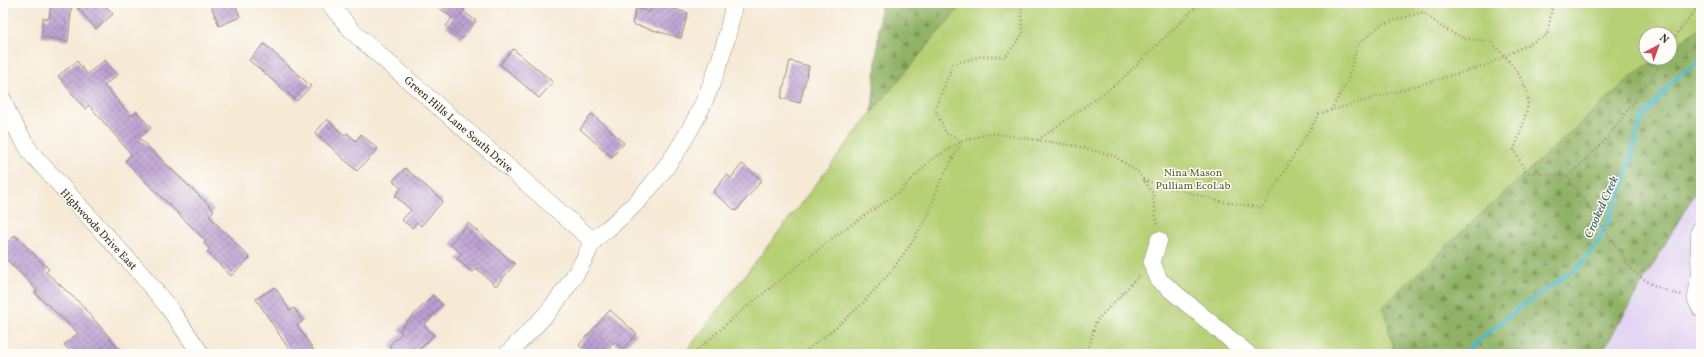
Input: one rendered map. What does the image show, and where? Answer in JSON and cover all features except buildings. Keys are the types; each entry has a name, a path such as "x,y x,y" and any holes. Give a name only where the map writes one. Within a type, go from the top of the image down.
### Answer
{"street":[{"name":"Green Hills Lane South Drive","path":"328,3 353,32 593,241"},
{"path":"507,354 540,322 559,298 583,261 593,241 643,196 671,160 686,136 707,96 718,69 727,41 734,3"},
{"name":"Highwoods Drive East","path":"3,100 9,116 31,153 169,308 201,354"},
{"path":"1698,304 1700,270 1699,233 1701,229"},
{"path":"1159,240 1152,262 1158,280 1248,354"}],"path":[{"path":"962,141 946,133 935,109 953,64 982,56 1005,57 1022,34 1022,3"},
{"path":"1038,140 1119,82 1200,3"},
{"path":"1143,180 1218,201 1262,208 1319,114 1487,65 1506,56 1547,36 1553,3"},
{"path":"1678,33 1701,4"},
{"path":"1331,110 1347,82 1358,44 1382,24 1423,12 1443,28 1465,39 1490,41 1506,56 1520,78 1528,97 1526,115 1514,150 1526,172 1568,177 1633,270 1644,280 1668,292 1698,304"},
{"path":"1568,177 1602,143 1651,79 1658,66"},
{"path":"693,354 739,313 839,233 899,192 931,160 962,141 992,133 1076,146 1114,156 1138,172 1153,194 1159,240"},
{"path":"801,354 833,330 862,304 890,273 911,244 929,212 939,184 962,141"},
{"path":"1087,354 1096,321 1152,262"}],"shaded area":[{"path":"1701,182 1701,354 1601,354 1644,280"}],"green space":[{"name":"Nina Mason Pulliam EcoLab","path":"881,3 1701,3 1701,182 1601,354 1216,354 872,112"},
{"name":"Nina Mason Pulliam EcoLab","path":"963,3 1701,3 1701,27 1678,43 1678,26 1638,26 1638,66 1646,66 1631,77 1383,306 1395,354 684,354 872,112"}],"waterway":[{"name":"Crooked Creek","path":"1469,354 1474,344 1519,308 1578,268 1598,242 1625,181 1641,120 1675,79 1701,60"}]}
